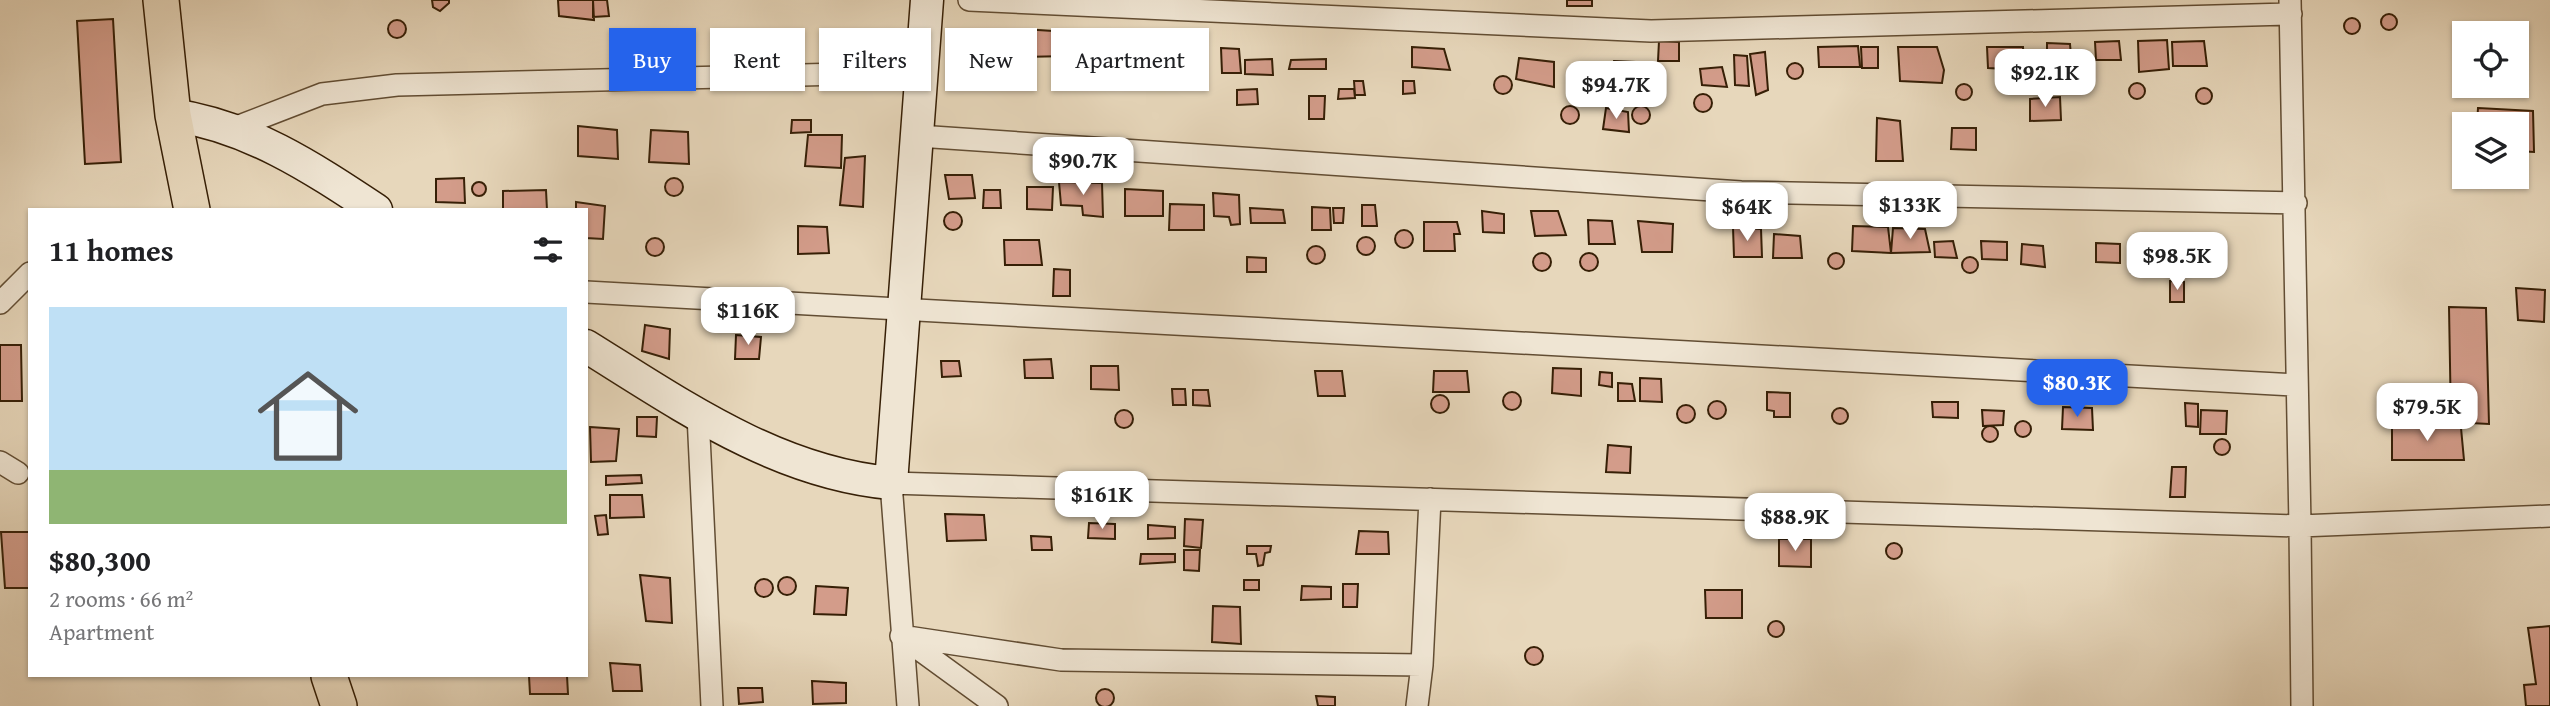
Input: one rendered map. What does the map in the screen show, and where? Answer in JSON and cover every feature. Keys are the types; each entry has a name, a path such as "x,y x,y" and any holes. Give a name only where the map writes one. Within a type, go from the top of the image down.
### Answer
{"main road":[{"path":"161,0 173,115 192,208"},
{"path":"925,28 927,0"},
{"path":"588,347 742,439 814,469 853,480 891,484 921,91"},
{"path":"173,115 234,128 320,173 373,208"},
{"path":"329,677 339,706"}],"street":[{"path":"969,0 1651,31 2290,7 2302,706"},
{"path":"234,128 322,94 397,85 819,75"},
{"path":"918,136 1741,192 2295,203"},
{"path":"0,303 28,275"},
{"path":"588,292 2295,385"},
{"path":"698,415 712,706"},
{"path":"908,706 891,484 2300,526 2550,516"},
{"path":"1417,706 1422,665 1430,499"},
{"path":"901,636 1060,660 1422,665"},
{"path":"901,636 998,706"}],"building":[{"path":"432,0 449,0 449,3 440,11 433,7"},
{"path":"558,0 593,0 594,20 559,16"},
{"path":"593,0 607,0 609,16 593,17"},
{"path":"1567,0 1592,0 1592,6 1567,6"},
{"path":"2389,14 2395,16 2395,28 2389,30 2383,28 2381,22 2383,16"},
{"path":"2352,18 2358,20 2358,32 2352,34 2346,32 2344,26 2346,20"},
{"path":"113,19 121,162 85,164 77,21"},
{"path":"397,20 403,23 406,29 403,35 397,38 391,35 388,29 391,23"},
{"path":"1037,30 1051,31 1051,56 1037,57"},
{"path":"2167,40 2169,69 2139,72 2138,41"},
{"path":"1659,41 1679,42 1679,61 1658,61"},
{"path":"2119,41 2121,60 2096,60 2095,42"},
{"path":"2204,41 2207,66 2173,66 2172,42"},
{"path":"2047,43 2070,44 2071,56 2047,57"},
{"path":"1858,46 1860,67 1819,67 1818,47"},
{"path":"1412,47 1444,49 1450,70 1412,67"},
{"path":"1861,47 1878,47 1878,68 1862,68"},
{"path":"1898,47 1937,47 1944,70 1942,83 1900,81"},
{"path":"1987,47 2023,47 2024,70 1988,68"},
{"path":"1221,48 1239,49 1241,73 1222,73"},
{"path":"1765,52 1768,90 1756,95 1750,54"},
{"path":"1734,55 1747,56 1749,86 1735,85"},
{"path":"1519,58 1554,62 1554,87 1516,79"},
{"path":"1272,59 1273,75 1245,74 1245,60"},
{"path":"1326,59 1326,69 1289,69 1291,60"},
{"path":"1614,61 1635,62 1635,78 1611,75"},
{"path":"1795,63 1803,71 1795,79 1787,71"},
{"path":"1639,65 1654,66 1654,100 1635,97"},
{"path":"1722,67 1727,87 1702,85 1700,69"},
{"path":"1499,76 1507,76 1512,85 1510,92 1499,94 1494,89 1494,81"},
{"path":"1354,81 1363,81 1365,95 1355,95"},
{"path":"1403,81 1414,81 1415,93 1403,94"},
{"path":"2137,83 2143,85 2143,97 2137,99 2131,97 2129,91 2131,85"},
{"path":"1964,84 1970,86 1970,98 1964,100 1958,98 1956,92 1958,86"},
{"path":"2204,88 2210,90 2210,102 2204,104 2198,102 2196,96 2198,90"},
{"path":"1257,89 1258,104 1237,105 1237,90"},
{"path":"1339,89 1354,89 1355,98 1338,99"},
{"path":"1699,94 1707,94 1712,103 1710,110 1699,112 1694,107 1694,99"},
{"path":"1309,96 1325,96 1324,119 1309,119"},
{"path":"2060,97 2061,120 2030,121 2030,99"},
{"path":"1570,106 1577,108 1577,122 1570,124 1563,122 1561,115 1563,108"},
{"path":"1637,106 1645,106 1650,115 1648,122 1637,124 1632,119 1632,111"},
{"path":"1606,108 1628,112 1629,132 1603,129"},
{"path":"2478,108 2533,111 2534,152 2529,152 2529,112 2478,112"},
{"path":"1877,118 1900,121 1903,161 1876,161"},
{"path":"792,120 811,120 811,132 791,133"},
{"path":"578,126 617,130 618,159 578,156"},
{"path":"1952,128 1976,128 1976,150 1951,149"},
{"path":"651,130 688,132 689,164 649,162"},
{"path":"808,135 842,135 841,168 805,166"},
{"path":"865,156 863,207 840,205 845,158"},
{"path":"945,175 972,175 975,198 949,199"},
{"path":"464,178 465,203 436,202 436,179"},
{"path":"674,178 682,183 683,187 678,195 674,196 666,191 665,187 670,179"},
{"path":"476,182 482,182 486,189 482,196 476,196 472,192 472,186"},
{"path":"1059,182 1102,183 1103,217 1083,215 1082,206 1061,205"},
{"path":"1027,187 1053,187 1052,210 1027,209"},
{"path":"1125,189 1163,191 1163,216 1125,216"},
{"path":"546,190 547,208 503,208 503,191"},
{"path":"984,190 1000,190 1001,208 983,208"},
{"path":"1213,193 1239,195 1240,224 1231,225 1229,217 1214,216"},
{"path":"576,202 605,206 603,239 588,238 588,208 576,208"},
{"path":"1170,204 1204,205 1204,230 1169,230"},
{"path":"1362,205 1375,205 1377,226 1362,226"},
{"path":"1312,207 1330,208 1331,230 1312,230"},
{"path":"1250,208 1283,210 1285,223 1251,223"},
{"path":"1333,208 1344,208 1343,223 1334,223"},
{"path":"1482,211 1504,214 1504,233 1483,232"},
{"path":"1531,211 1558,211 1566,235 1535,236"},
{"path":"949,212 957,212 962,221 960,228 949,230 944,225 944,217"},
{"path":"1588,220 1612,221 1615,244 1589,244"},
{"path":"1638,221 1673,224 1672,252 1642,252"},
{"path":"1424,222 1457,222 1460,234 1454,234 1455,251 1424,251"},
{"path":"798,226 827,227 829,253 798,254"},
{"path":"1853,226 1888,227 1891,253 1852,251"},
{"path":"1733,227 1761,229 1762,257 1734,257"},
{"path":"1893,228 1925,229 1930,252 1891,253"},
{"path":"1400,230 1408,230 1413,239 1411,246 1400,248 1395,243 1395,235"},
{"path":"1774,234 1800,236 1802,258 1773,258"},
{"path":"1362,237 1370,237 1375,246 1373,253 1362,255 1357,250 1357,242"},
{"path":"651,238 659,238 664,247 662,254 651,256 646,251 646,243"},
{"path":"1004,240 1039,240 1042,265 1005,265"},
{"path":"1953,241 1957,258 1935,257 1934,242"},
{"path":"1981,241 2007,242 2007,260 1982,259"},
{"path":"2096,243 2120,244 2120,263 2096,262"},
{"path":"2022,244 2043,246 2045,267 2021,264"},
{"path":"1316,246 1324,251 1325,255 1320,263 1316,264 1308,259 1307,255 1312,247"},
{"path":"2132,246 2173,248 2173,274 2131,273"},
{"path":"1542,253 1550,258 1551,262 1546,270 1542,271 1534,266 1533,262 1538,254"},
{"path":"1585,253 1593,253 1598,262 1596,269 1585,271 1580,266 1580,258"},
{"path":"1836,253 1842,255 1842,267 1836,269 1830,267 1828,261 1830,255"},
{"path":"1247,257 1266,258 1266,272 1247,272"},
{"path":"1970,257 1976,259 1976,271 1970,273 1964,271 1962,265 1964,259"},
{"path":"1054,269 1070,270 1070,296 1053,296"},
{"path":"2170,281 2184,282 2184,302 2170,302"},
{"path":"2516,288 2545,290 2544,322 2518,320"},
{"path":"2449,307 2486,308 2489,424 2451,422"},
{"path":"645,325 670,329 669,359 642,351"},
{"path":"736,335 761,337 759,359 735,359"},
{"path":"0,345 21,345 22,401 0,401"},
{"path":"1051,359 1053,378 1025,378 1024,360"},
{"path":"941,361 959,361 961,376 942,377"},
{"path":"1091,366 1118,366 1119,390 1091,389"},
{"path":"1553,368 1581,369 1581,396 1552,393"},
{"path":"1315,371 1342,371 1345,396 1318,396"},
{"path":"1434,371 1467,371 1469,392 1433,392"},
{"path":"1600,372 1612,373 1612,387 1599,385"},
{"path":"1640,378 1661,379 1662,402 1640,401"},
{"path":"1618,383 1632,384 1635,401 1618,401"},
{"path":"1172,389 1185,389 1186,405 1173,405"},
{"path":"1193,390 1208,390 1210,406 1193,405"},
{"path":"1508,392 1516,392 1521,401 1519,408 1508,410 1503,405 1503,397"},
{"path":"1767,392 1790,393 1790,417 1774,417 1774,411 1767,410"},
{"path":"1440,395 1447,397 1447,411 1440,413 1433,411 1431,404 1433,397"},
{"path":"1713,401 1721,401 1726,410 1724,417 1713,419 1708,414 1708,406"},
{"path":"1932,402 1958,402 1958,418 1933,417"},
{"path":"2185,403 2198,404 2198,427 2186,426"},
{"path":"1682,405 1690,405 1695,414 1693,421 1682,423 1677,418 1677,410"},
{"path":"2063,407 2092,408 2093,430 2062,429"},
{"path":"1840,408 1846,410 1846,422 1840,424 1834,422 1832,416 1834,410"},
{"path":"1124,410 1132,415 1133,419 1128,427 1124,428 1116,423 1115,419 1120,411"},
{"path":"1982,410 2004,411 2003,425 1983,426"},
{"path":"2201,410 2227,411 2226,434 2200,434"},
{"path":"637,417 657,417 656,437 637,436"},
{"path":"2023,421 2029,423 2029,435 2023,437 2017,435 2015,429 2017,423"},
{"path":"2392,425 2461,428 2464,460 2392,460"},
{"path":"1990,426 1996,428 1996,440 1990,442 1984,440 1982,434 1984,428"},
{"path":"590,427 619,429 616,461 591,462"},
{"path":"2222,439 2228,441 2228,453 2222,455 2216,453 2214,447 2216,441"},
{"path":"1608,445 1631,447 1630,473 1606,472"},
{"path":"2172,467 2186,467 2185,497 2170,497"},
{"path":"641,475 642,483 606,485 606,476"},
{"path":"610,495 642,495 644,517 610,518"},
{"path":"945,514 984,515 986,540 947,541"},
{"path":"606,515 608,534 598,535 595,516"},
{"path":"1185,519 1203,520 1201,548 1184,546"},
{"path":"1089,523 1115,524 1115,539 1088,538"},
{"path":"1148,525 1175,527 1175,538 1148,539"},
{"path":"1359,531 1388,532 1389,554 1356,554"},
{"path":"1,532 28,532 28,588 5,588"},
{"path":"1031,536 1051,537 1052,550 1032,550"},
{"path":"1779,539 1811,539 1811,567 1779,566"},
{"path":"1894,543 1900,545 1900,557 1894,559 1888,557 1886,551 1888,545"},
{"path":"1247,546 1271,546 1270,552 1265,553 1263,565 1258,566 1256,554 1247,554"},
{"path":"1184,550 1200,550 1199,571 1184,570"},
{"path":"1141,554 1175,554 1175,562 1140,564"},
{"path":"640,575 670,578 672,623 646,621"},
{"path":"783,577 791,577 796,586 794,593 783,595 778,590 778,582"},
{"path":"760,579 768,579 773,588 771,595 760,597 755,592 755,584"},
{"path":"1244,580 1259,580 1259,590 1244,590"},
{"path":"1343,584 1358,584 1357,607 1343,607"},
{"path":"816,586 848,588 846,615 814,614"},
{"path":"1302,586 1331,587 1331,599 1301,600"},
{"path":"1705,590 1742,590 1742,618 1706,618"},
{"path":"1213,606 1240,607 1241,644 1212,642"},
{"path":"1776,621 1782,623 1782,635 1776,637 1770,635 1768,629 1770,623"},
{"path":"2550,626 2550,706 2526,706 2524,685 2536,684 2528,628"},
{"path":"1530,647 1538,647 1543,656 1541,663 1530,665 1525,660 1525,652"},
{"path":"610,663 640,665 642,691 613,691"},
{"path":"529,677 567,677 568,694 530,694"},
{"path":"812,681 846,683 846,703 813,704"},
{"path":"738,688 762,688 763,702 739,704"},
{"path":"1105,689 1111,692 1114,698 1111,704 1105,707 1099,704 1096,698 1099,692"},
{"path":"1316,696 1335,697 1335,706 1318,706"}]}
